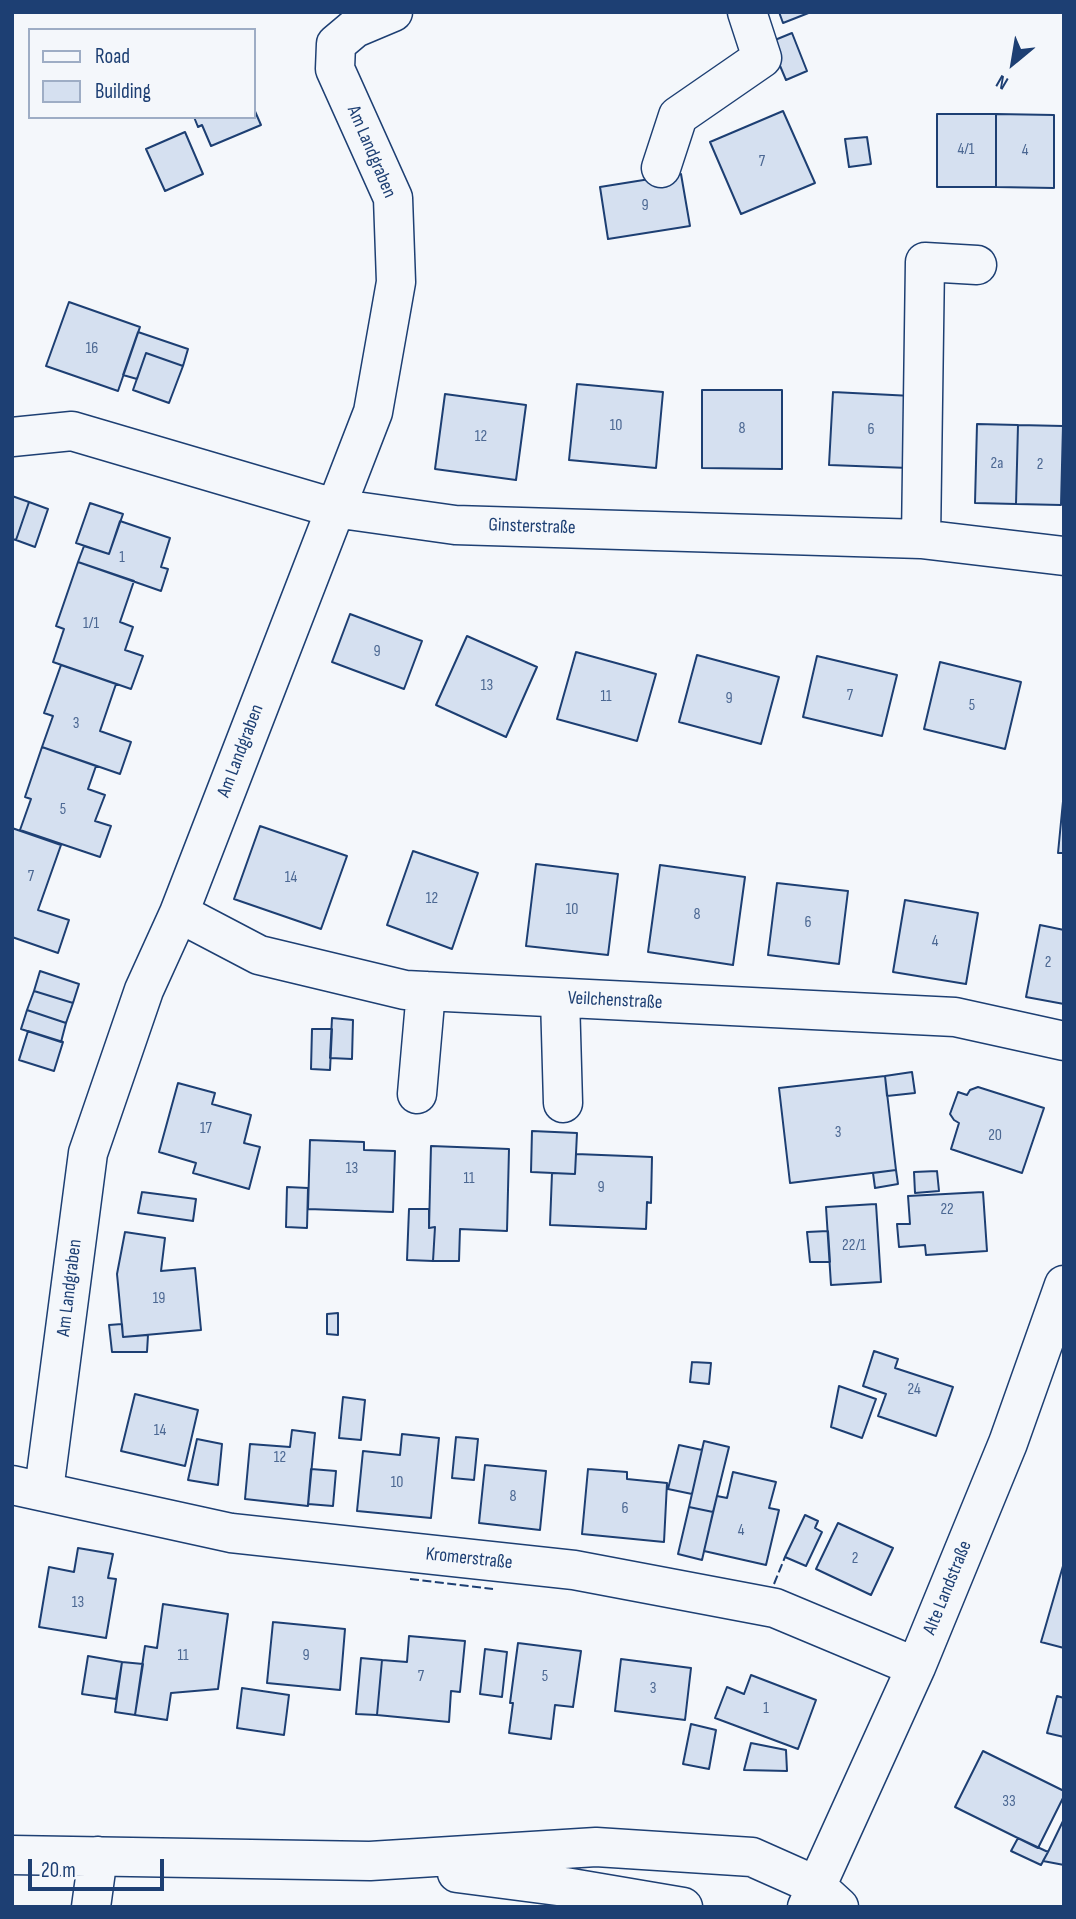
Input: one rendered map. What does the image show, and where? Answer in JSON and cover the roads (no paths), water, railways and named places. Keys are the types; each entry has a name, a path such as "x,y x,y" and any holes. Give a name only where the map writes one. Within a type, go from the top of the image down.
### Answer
{"street":[{"name":"Am Landgraben","path":"28,1488 88,1153 144,990 179,913 373,412 396,282 393,198 335,69 335,44 355,29 393,12"},
{"path":"661,168 678,116 762,58 747,12"},
{"path":"921,539 925,262 977,265"},
{"name":"Ginsterstraße","path":"12,437 72,431 334,508 455,525 921,539 1064,556"},
{"name":"Veilchenstraße","path":"179,913 259,955 405,990 955,1017 1064,1041"},
{"path":"417,1094 426,991"},
{"path":"560,998 563,1102"},
{"name":"Alte Landstraße","path":"813,1901 916,1667 1008,1443 1064,1285"},
{"name":"Kromerstraße","path":"28,1488 231,1533 574,1570 775,1608 916,1667"},
{"path":"12,1855 370,1861 596,1847 752,1857 813,1901"},
{"path":"91,1907 97,1856"},
{"path":"370,1861 562,1898 683,1907"}]}
